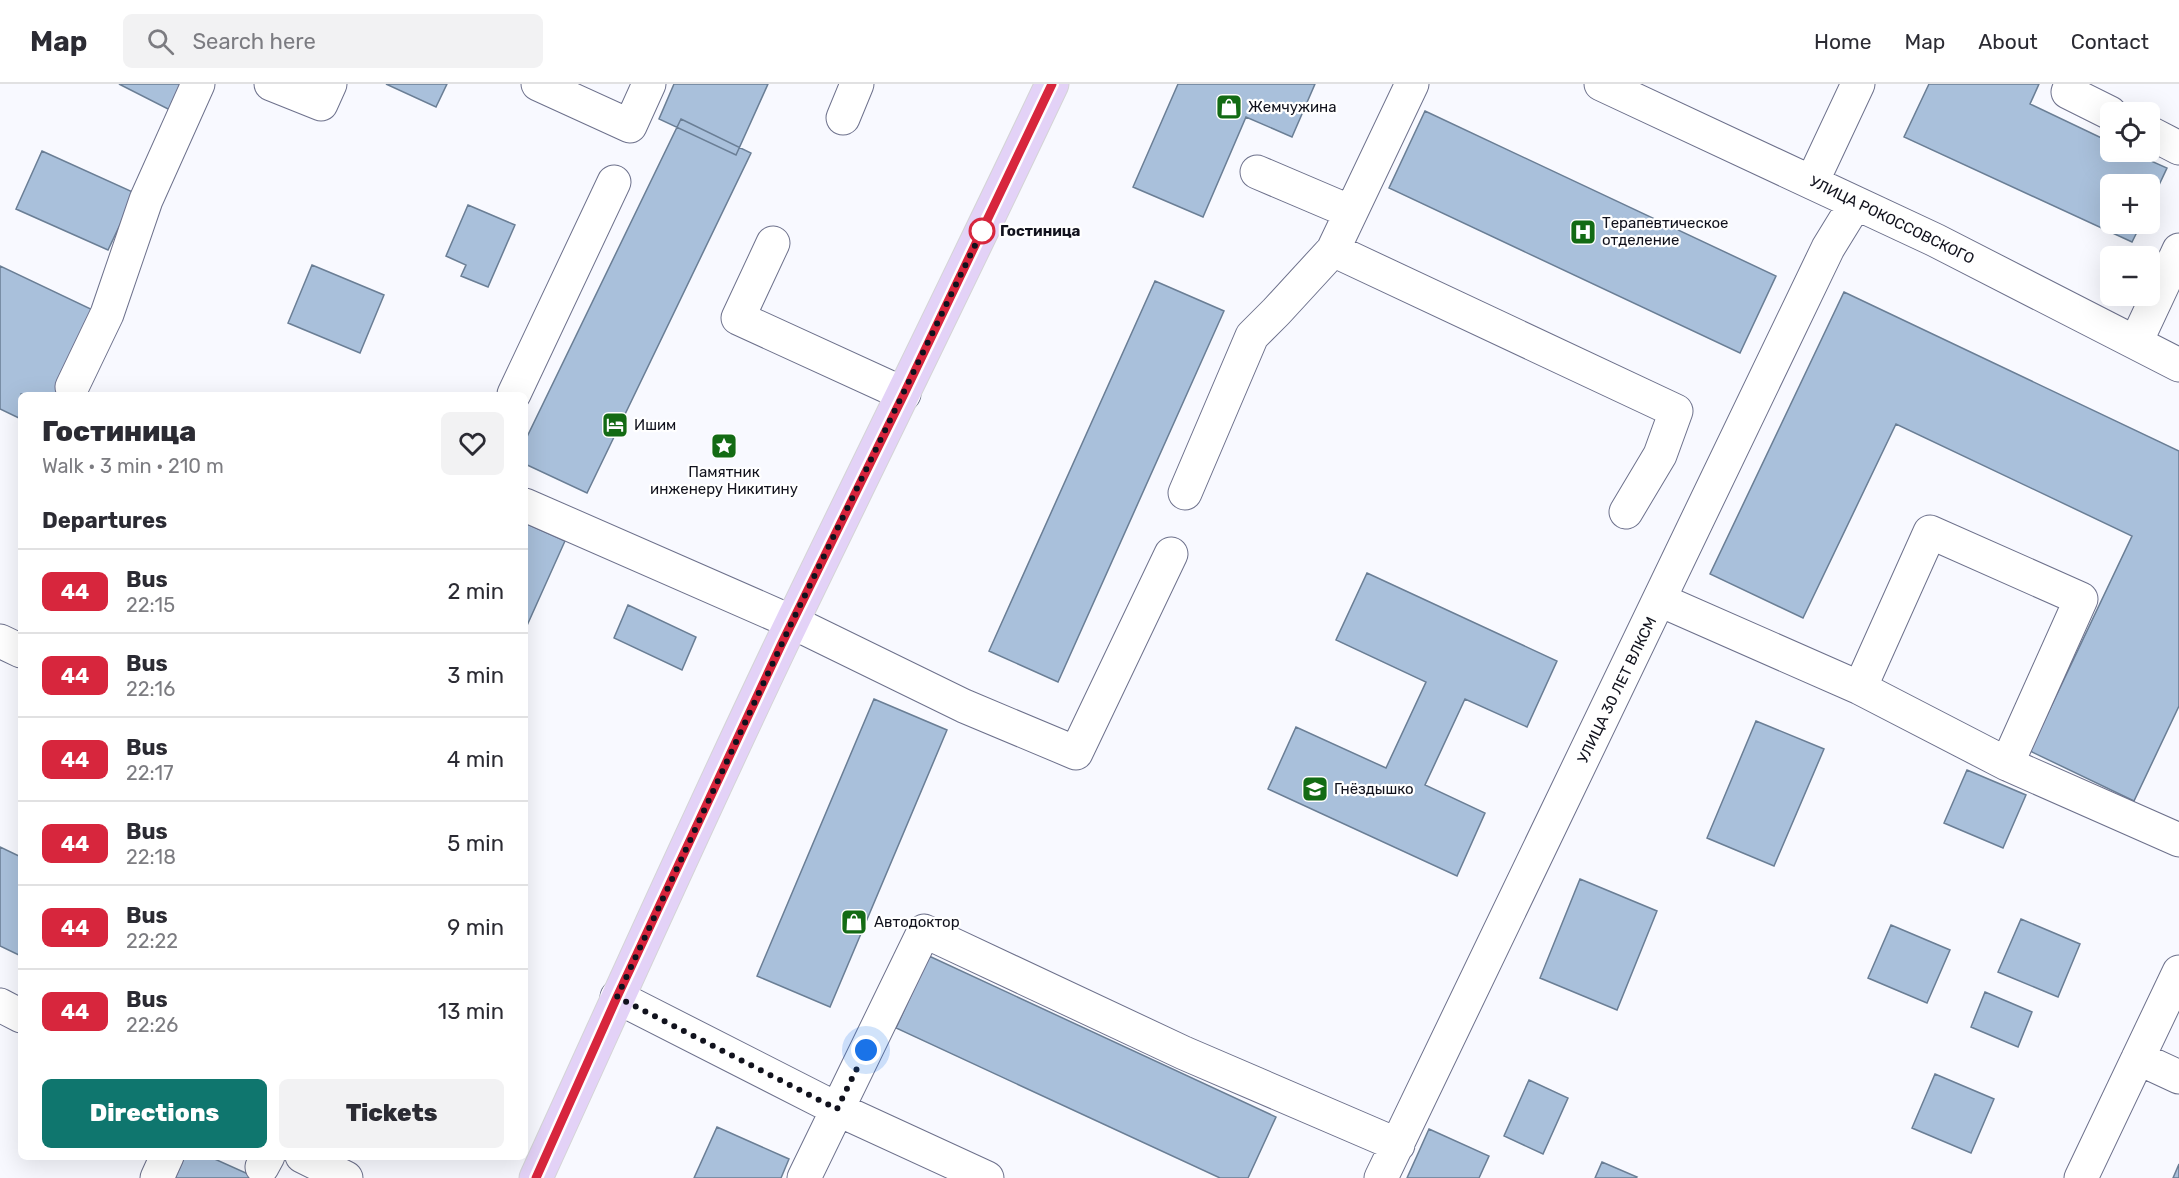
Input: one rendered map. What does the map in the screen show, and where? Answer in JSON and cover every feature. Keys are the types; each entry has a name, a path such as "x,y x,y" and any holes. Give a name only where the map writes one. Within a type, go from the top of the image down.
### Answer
{"main road":[{"path":"536,1178 617,997 792,622 1052,84"}],"street":[{"path":"72,387 107,314 146,200 198,84"},
{"path":"271,84 321,104 330,84"},
{"path":"538,84 630,126 649,84"},
{"path":"843,118 857,84"},
{"path":"1185,493 1252,336 1333,250 1412,84"},
{"name":"УЛИЦА РОКОССОВСКОГО","path":"1601,84 1935,240 2179,365"},
{"path":"1812,182 1858,84"},
{"path":"2072,84 2068,92 2100,108"},
{"path":"2160,138 2179,148"},
{"path":"1257,172 1351,212"},
{"path":"515,392 614,182"},
{"name":"УЛИЦА 30 ЛЕТ ВЛКСМ","path":"1381,1178 1828,248 1855,204"},
{"path":"773,243 738,318 904,394"},
{"path":"1333,250 1676,411 1660,455 1626,512"},
{"path":"2136,342 2179,250"},
{"path":"528,506 792,622 964,706 1076,753 1171,554"},
{"path":"1860,688 1930,532 2081,599 2007,764"},
{"path":"1660,600 1860,688 2007,764 2179,840"},
{"path":"0,641 18,650"},
{"path":"804,1178 924,931 1184,1053 1398,1145"},
{"path":"2081,1178 2179,972"},
{"path":"617,997 837,1109 987,1178"},
{"path":"0,1005 18,1014"},
{"path":"2138,1058 2179,1077"},
{"path":"157,1178 165,1160"},
{"path":"310,1160 346,1178"}],"building":[{"path":"119,84 183,84 170,110"},
{"path":"386,84 447,84 436,107"},
{"path":"674,84 768,84 736,155 659,119"},
{"path":"1178,84 1315,84 1292,137 1246,117 1203,217 1133,187"},
{"path":"1929,84 2039,84 2030,104 2100,137 2100,162 2154,162 2167,168 2160,183 2160,174 2100,174 2100,227 1904,137"},
{"name":"Терапевтическое отделение","path":"1425,111 1776,276 1740,353 1389,188"},
{"path":"681,119 751,153 587,493 528,465 528,435"},
{"path":"42,151 135,193 108,250 16,209"},
{"path":"468,205 515,225 488,287 461,276 466,265 446,256"},
{"path":"2115,234 2136,234 2132,242"},
{"path":"312,265 384,295 360,353 288,323"},
{"path":"0,266 95,311 56,392 18,392 18,418 0,409"},
{"path":"1155,281 1224,311 1058,682 989,651"},
{"path":"1844,292 2179,451 2179,706 2134,801 2030,751 2132,536 1896,424 1803,618 1710,574"},
{"path":"528,524 565,541 528,623"},
{"path":"1367,573 1557,661 1527,727 1465,699 1425,785 1485,813 1457,876 1268,789 1296,727 1386,768 1426,682 1336,640"},
{"path":"628,605 696,637 682,670 614,638"},
{"path":"874,699 947,730 830,1007 757,976"},
{"path":"1756,721 1824,749 1774,866 1707,838"},
{"path":"1967,770 2026,795 2003,848 1944,823"},
{"path":"0,847 18,856 18,955 0,946"},
{"path":"1580,879 1657,911 1617,1010 1540,978"},
{"path":"2021,919 2080,944 2058,997 1998,972"},
{"path":"1891,925 1950,950 1927,1003 1868,978"},
{"path":"929,956 1276,1117 1248,1178 1220,1178 896,1028"},
{"path":"1985,992 2032,1012 2018,1047 1971,1027"},
{"path":"1935,1074 1994,1099 1971,1153 1912,1128"},
{"path":"1529,1080 1568,1098 1543,1154 1504,1136"},
{"path":"717,1127 789,1159 781,1178 694,1178"},
{"path":"1429,1129 1489,1156 1479,1178 1407,1178"},
{"path":"183,1160 217,1160 257,1178 175,1178"},
{"path":"1602,1162 1637,1177 1595,1178"},
{"path":"2179,1164 2179,1178 2173,1178"}],"bus line":[{"name":"44","path":"536,1178 617,997 782,643 1052,84"}],"place":[{"name":"Жемчужина","path":"1229,107"},
{"name":"Гостиница","path":"982,231"},
{"name":"Терапевтическое отделение","path":"1583,232"},
{"name":"Ишим","path":"615,425"},
{"name":"Памятник инженеру Никитину","path":"724,446"},
{"name":"Гнёздышко","path":"1315,789"},
{"name":"Автодоктор","path":"854,922"}],"route":[{"path":"866,1050 837,1109 617,997 792,622 982,231"}]}
